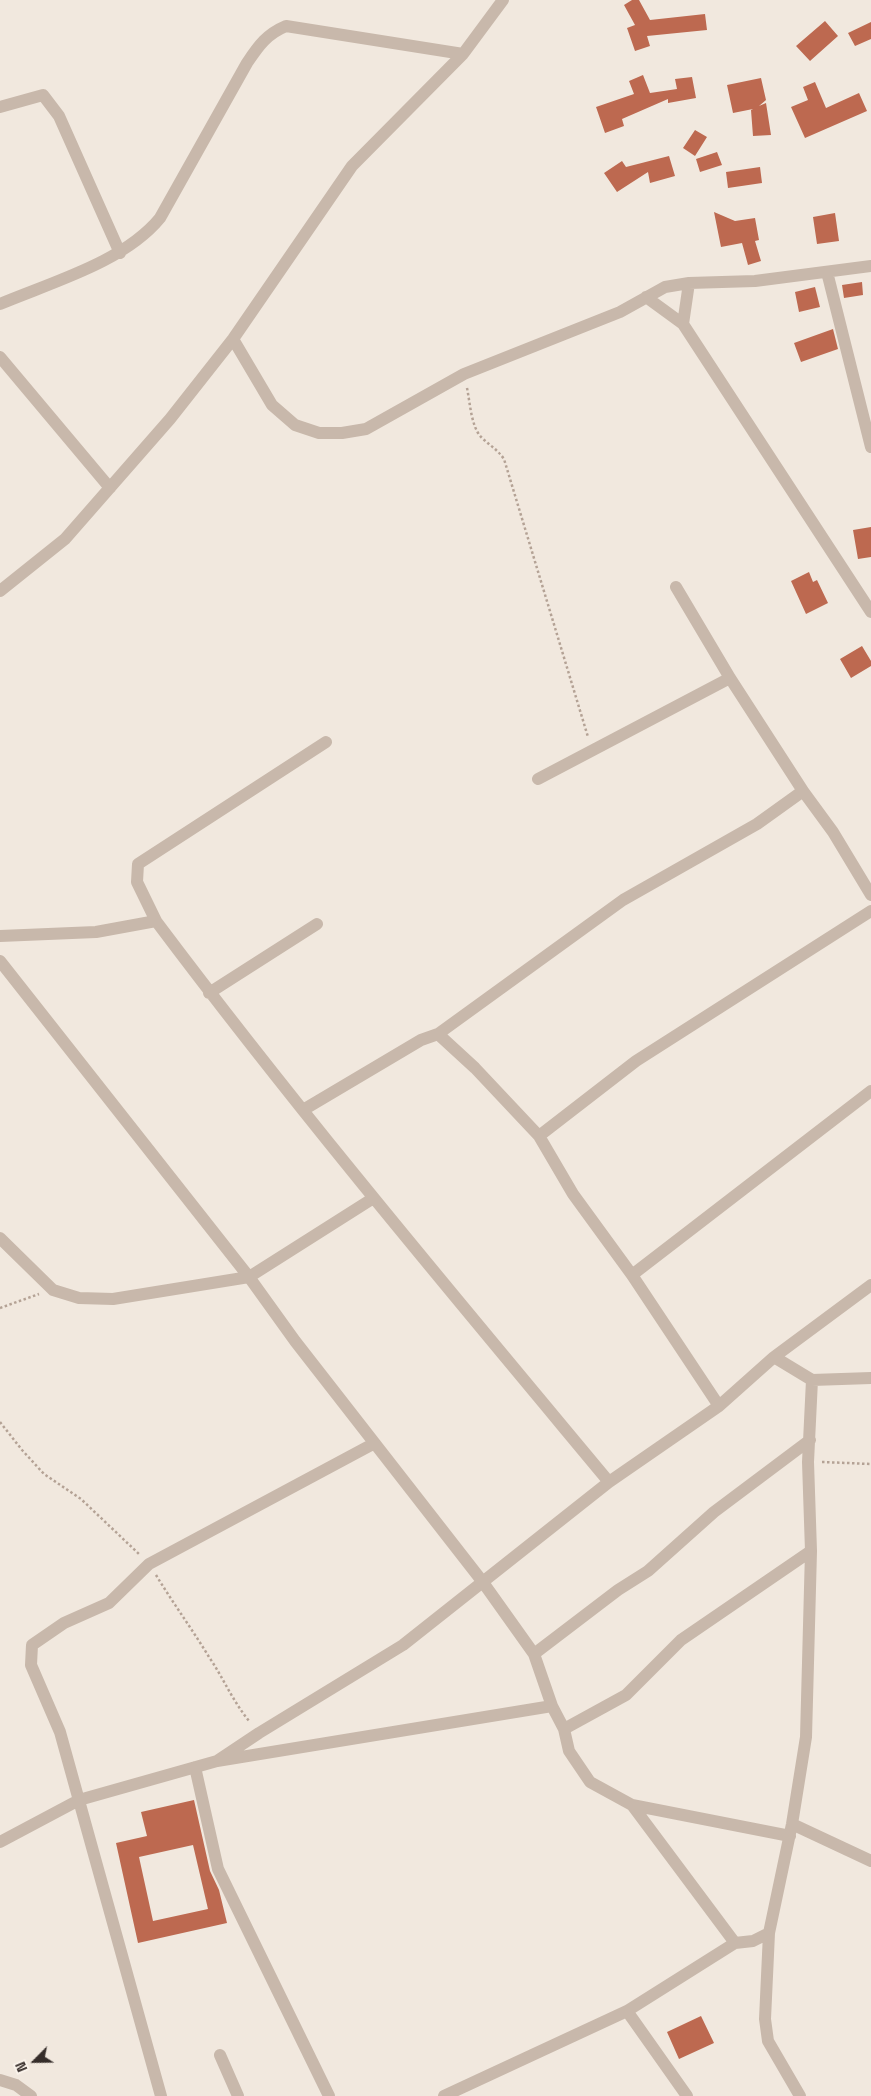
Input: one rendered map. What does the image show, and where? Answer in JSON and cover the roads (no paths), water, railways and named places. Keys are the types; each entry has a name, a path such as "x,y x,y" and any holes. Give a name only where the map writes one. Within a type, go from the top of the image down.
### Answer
{"street":[{"path":"0,591 65,539 170,419 233,339 352,166 463,54 503,0"},
{"path":"0,304 120,253 149,232 160,218 247,63 262,40 273,31 286,26 463,54"},
{"path":"0,107 42,94 59,116 120,253"},
{"path":"233,339 272,405 295,425 319,433 342,433 366,429 464,374 620,312 664,287 689,283 755,281 871,266"},
{"path":"827,272 871,447"},
{"path":"683,324 689,283"},
{"path":"646,297 683,324 871,612"},
{"path":"0,357 110,488"},
{"path":"676,587 730,678 833,832 871,895"},
{"path":"538,778 730,678"},
{"path":"326,742 138,864 136,882 156,921 209,993 372,1199 610,1482"},
{"path":"303,1110 420,1040 438,1034 623,900 757,824 804,791"},
{"path":"538,1136 636,1061 871,911"},
{"path":"0,936 96,932 156,921"},
{"path":"209,993 317,924"},
{"path":"0,961 249,1277 373,1444 482,1581 534,1654 552,1706 564,1729 569,1751 590,1782 632,1805 791,1830 871,1861"},
{"path":"438,1034 475,1068 538,1136 573,1194 632,1275 719,1406"},
{"path":"632,1275 871,1092"},
{"path":"0,1238 53,1290 79,1298 113,1299 249,1277 372,1199"},
{"path":"217,1761 259,1733 403,1645 610,1482 719,1406 774,1357 871,1285"},
{"path":"774,1357 812,1380 871,1378"},
{"path":"800,2096 786,2068 768,2041 765,2018 769,1933 791,1830 806,1737 811,1551 808,1462 812,1380"},
{"path":"534,1654 618,1590 648,1571 714,1512 810,1440"},
{"path":"160,2096 60,1732 31,1665 32,1645 64,1622 110,1603 150,1564 373,1444"},
{"path":"564,1729 626,1695 681,1640 811,1551"},
{"path":"0,1842 79,1800 217,1761 552,1706"},
{"path":"195,1767 218,1869 329,2096"},
{"path":"632,1805 735,1943"},
{"path":"444,2096 627,2011 735,1943 753,1941 769,1933"},
{"path":"627,2011 687,2096"},
{"path":"220,2055 238,2096"},
{"path":"0,2080 16,2085 31,2096"}]}
